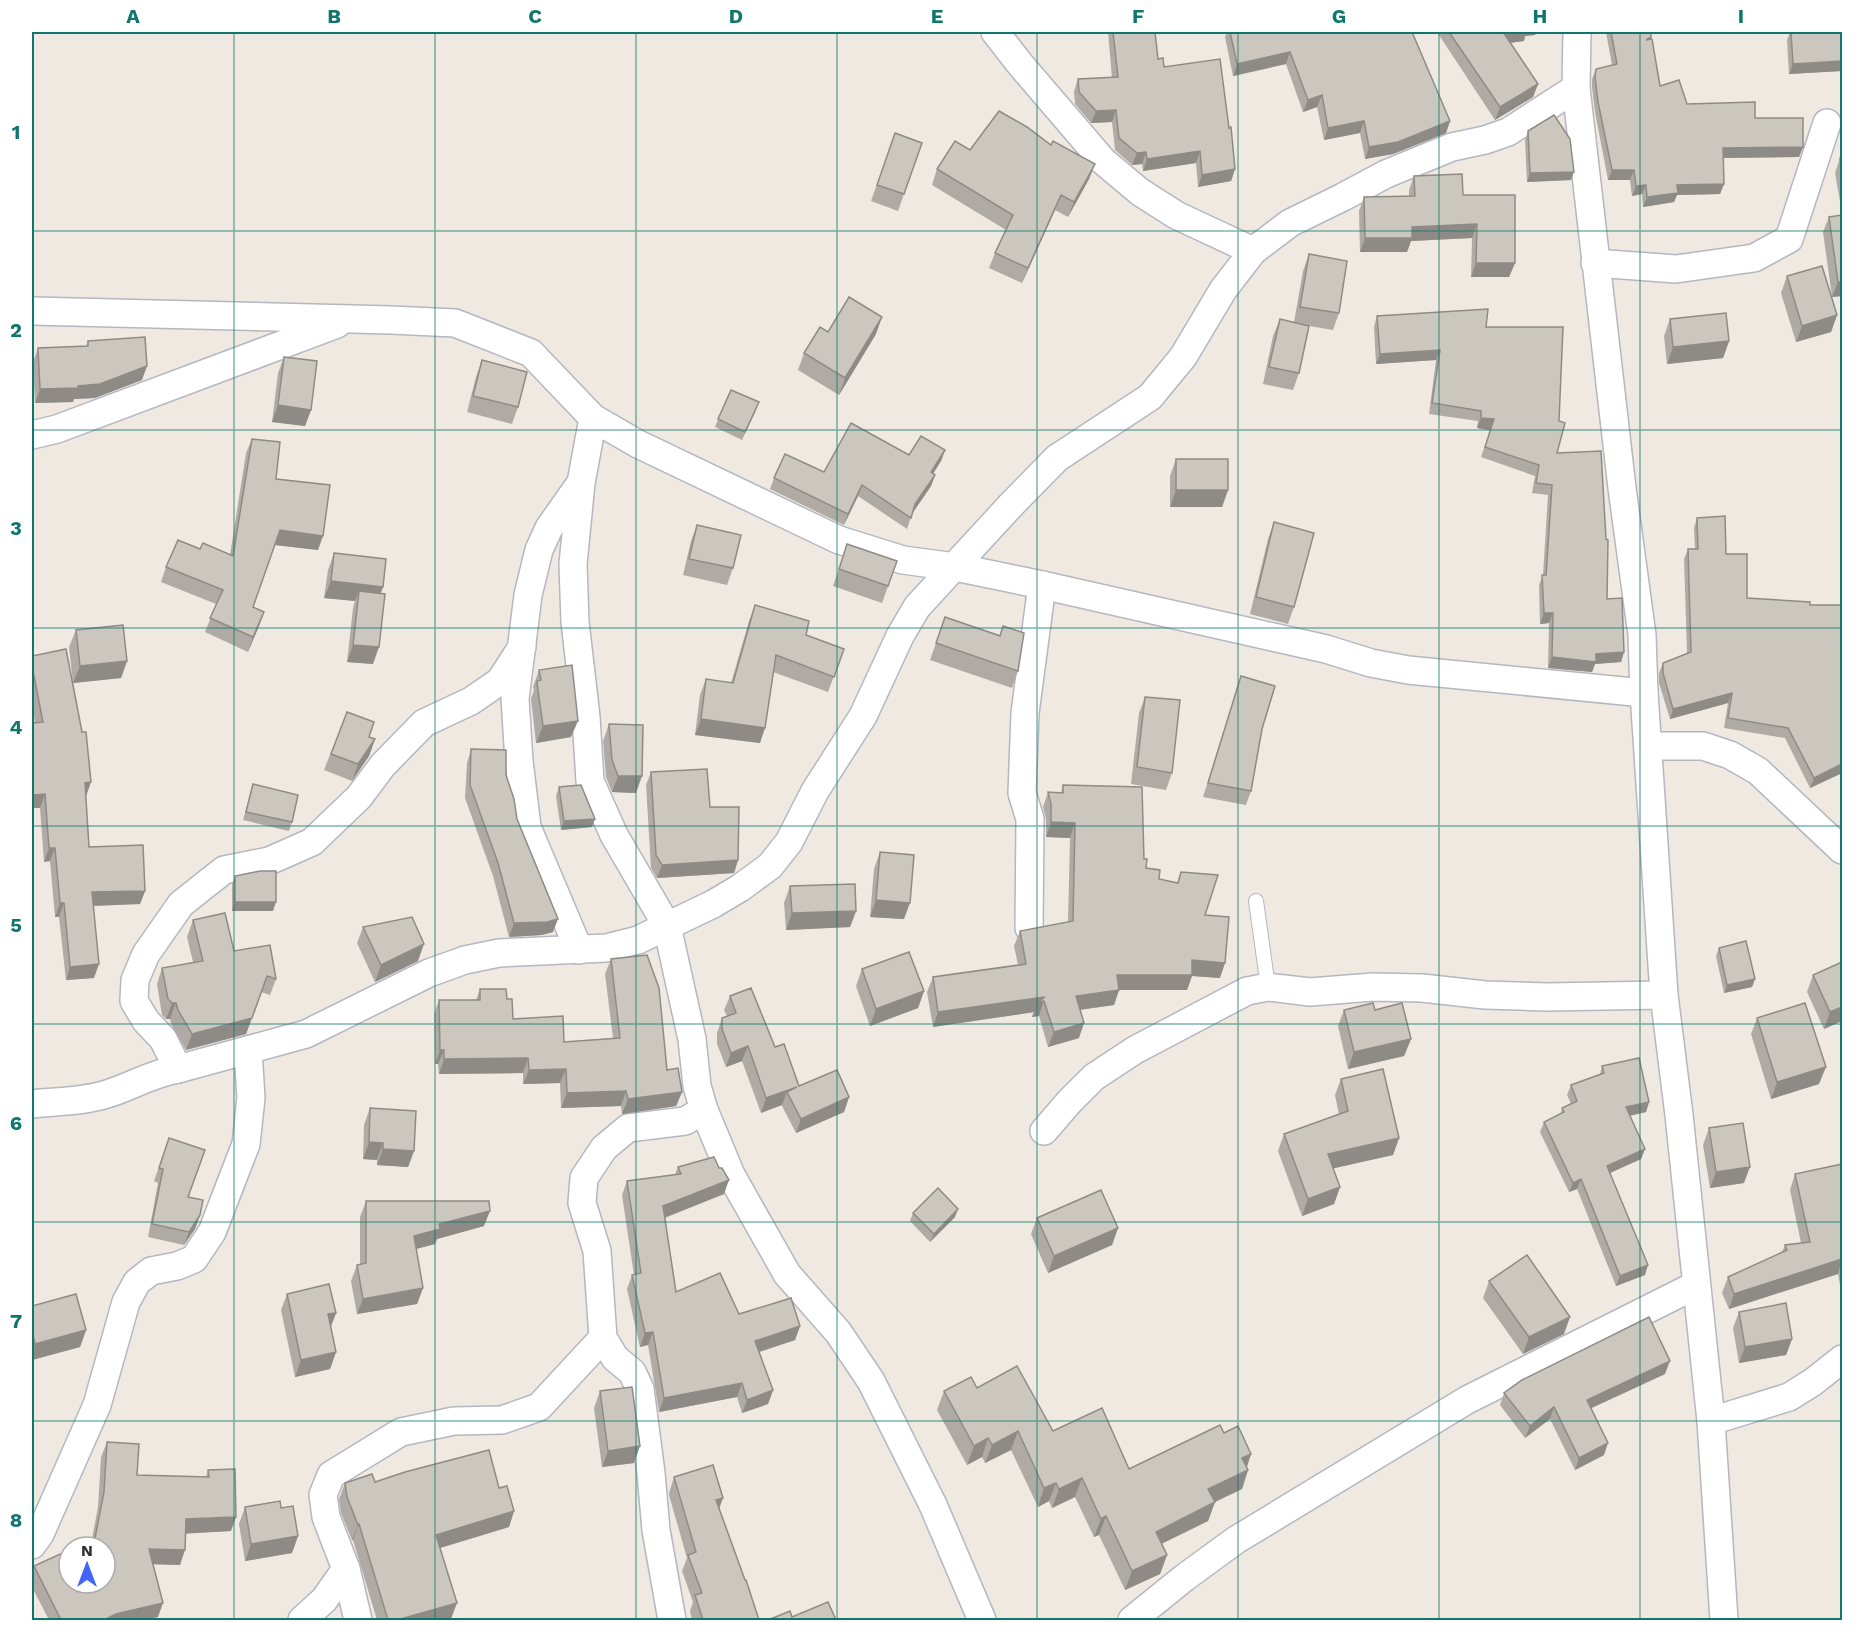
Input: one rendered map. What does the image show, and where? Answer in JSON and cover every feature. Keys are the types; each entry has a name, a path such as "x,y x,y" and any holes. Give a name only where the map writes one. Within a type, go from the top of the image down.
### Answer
{"street":[{"path":"995,32 1103,161 1140,192 1176,214 1253,251"},
{"path":"1577,32 1576,88 1595,263 1642,634 1665,995 1711,1421 1724,1620"},
{"path":"32,1104 79,1101 107,1094 158,1073 306,1034 429,973 465,960 499,953 606,948 638,940 731,893 770,866 789,842 815,791 863,716 900,636 917,608 1011,505 1057,459 1150,397 1183,357 1223,290 1253,251 1290,223 1386,174 1452,147 1508,132 1576,88"},
{"path":"1595,263 1676,269 1754,258 1789,239 1827,123"},
{"path":"32,311 455,323 531,353 593,418 638,444 839,540 903,560 955,567 1042,585 1408,670 1644,693"},
{"path":"32,435 79,421 349,319"},
{"path":"593,418 580,483 573,564 590,781 614,835 667,926 692,1039 697,1086 704,1110 731,1175 787,1274 838,1332 872,1381 933,1505 982,1620"},
{"path":"579,950 527,827 519,761 515,699 528,595 539,550 549,528 580,483"},
{"path":"1029,928 1030,819 1022,793 1024,724 1042,585"},
{"path":"178,1069 163,1040 134,1001 135,980 146,954 181,904 225,870 269,861 312,842 359,797 383,765 424,723 471,701 500,681 522,647"},
{"path":"1648,746 1703,746 1730,755 1758,771 1840,844"},
{"path":"1044,1131 1094,1077 1136,1050 1247,991 1268,987 1310,992 1373,987 1422,988 1485,995 1546,997 1665,995"},
{"path":"32,1545 40,1534 97,1405 126,1302 137,1282 152,1271 177,1266 194,1259 212,1232 246,1144 251,1098 248,1050"},
{"path":"672,1620 656,1530 640,1389 632,1372 615,1358 603,1338 597,1251 582,1203 585,1178 604,1148 628,1128 685,1121 704,1110"},
{"path":"1132,1620 1236,1540 1467,1400 1696,1285"},
{"path":"358,1620 346,1569 326,1517 323,1494 331,1475 401,1432 454,1421 502,1420 539,1407 603,1338"},
{"path":"1711,1421 1789,1397 1842,1359"},
{"path":"302,1620 324,1600 346,1569"}],"lane":[{"path":"1256,902 1268,987"}],"building":[{"path":"1113,32 1155,32 1158,59 1163,58 1164,67 1220,59 1235,169 1202,175 1200,151 1147,159 1146,152 1137,153 1119,138 1116,110 1096,111 1079,92 1078,79 1118,77"},
{"path":"1230,32 1412,32 1450,121 1398,142 1369,147 1364,121 1328,128 1322,95 1308,100 1290,52 1237,64"},
{"path":"1449,32 1503,32 1538,84 1500,107"},
{"path":"1611,32 1651,32 1651,37 1646,40 1652,39 1660,86 1679,80 1687,104 1755,102 1755,118 1803,118 1803,147 1723,148 1724,184 1677,185 1678,193 1647,197 1646,185 1636,186 1634,170 1612,170 1595,77 1596,69 1617,64"},
{"path":"1791,32 1842,32 1842,61 1793,64"},
{"path":"999,111 1027,127 1051,145 1053,141 1095,164 1074,202 1061,195 1028,268 995,253 1013,215 937,169 955,141 970,150"},
{"path":"1554,115 1570,139 1574,172 1530,173 1528,131"},
{"path":"895,133 922,143 904,194 877,185"},
{"path":"1462,174 1463,195 1515,195 1515,263 1476,263 1477,224 1412,227 1412,238 1365,238 1364,197 1415,196 1414,176"},
{"path":"1842,215 1842,282 1838,282 1829,217"},
{"path":"1309,254 1347,261 1339,313 1300,307"},
{"path":"1822,266 1837,315 1802,326 1787,276"},
{"path":"849,297 882,317 845,378 804,353 820,327 828,332"},
{"path":"1488,309 1486,327 1563,327 1559,421 1565,423 1557,453 1601,451 1606,539 1608,540 1607,599 1622,598 1624,652 1596,654 1596,662 1552,657 1553,613 1544,613 1542,575 1546,575 1552,485 1536,483 1539,465 1485,447 1494,419 1481,418 1481,411 1432,403 1440,350 1380,354 1377,316"},
{"path":"1726,313 1729,341 1673,347 1670,319"},
{"path":"1280,319 1309,326 1299,373 1269,367"},
{"path":"145,337 147,366 100,384 78,386 78,388 40,389 38,348 88,346 88,341"},
{"path":"284,357 317,361 311,410 278,405"},
{"path":"482,360 527,372 518,407 473,396"},
{"path":"731,390 759,402 745,432 718,419"},
{"path":"851,423 909,455 921,436 945,450 931,472 935,475 915,504 911,518 862,485 848,514 774,478 785,454 824,472"},
{"path":"252,439 280,442 276,479 330,485 323,536 280,530 253,607 264,612 253,637 210,618 223,590 166,567 178,540 200,549 203,543 233,556"},
{"path":"1176,459 1228,459 1228,490 1176,490"},
{"path":"1725,516 1726,554 1747,554 1747,598 1810,602 1810,605 1842,605 1842,764 1814,778 1788,728 1728,718 1732,693 1673,709 1663,673 1663,663 1691,652 1688,549 1698,549 1697,518"},
{"path":"1274,522 1314,533 1294,607 1256,597"},
{"path":"697,525 741,535 733,568 689,559"},
{"path":"847,544 897,561 888,586 839,569"},
{"path":"334,553 386,559 383,587 331,581"},
{"path":"359,591 385,594 379,647 353,645"},
{"path":"755,605 809,621 806,635 844,649 834,677 776,655 765,728 701,719 706,679 733,683"},
{"path":"945,617 1000,636 1003,626 1024,633 1018,671 936,643"},
{"path":"123,625 127,661 80,666 76,630"},
{"path":"66,649 82,732 86,732 91,782 85,783 89,847 143,845 145,891 92,892 99,964 70,967 64,903 60,903 55,848 49,848 45,794 32,795 32,723 43,722 32,656"},
{"path":"572,665 578,721 543,726 537,683 541,680 539,670"},
{"path":"1241,676 1275,686 1262,729 1251,791 1208,783"},
{"path":"1145,697 1180,700 1172,773 1137,767"},
{"path":"347,712 374,722 369,737 375,739 358,764 331,754"},
{"path":"609,724 643,725 642,776 618,776 612,760"},
{"path":"471,749 506,750 506,775 514,799 517,819 558,919 547,922 514,923 498,863 470,785"},
{"path":"707,769 710,807 739,807 738,860 662,865 656,855 651,772"},
{"path":"253,784 298,795 292,822 246,812"},
{"path":"581,785 595,819 564,821 559,787"},
{"path":"1063,785 1142,787 1146,868 1160,870 1159,879 1178,883 1181,872 1218,875 1205,915 1229,917 1225,963 1192,960 1192,975 1117,975 1119,990 1076,996 1084,1023 1054,1032 1044,1001 1038,1002 1045,997 938,1012 933,977 1026,964 1020,931 1073,921 1075,823 1051,822 1048,792 1063,793"},
{"path":"880,852 914,855 910,903 876,900"},
{"path":"260,871 276,871 276,902 235,902 235,876"},
{"path":"855,884 856,911 792,913 790,886"},
{"path":"225,913 234,951 270,945 276,979 267,976 252,1018 192,1034 176,1003 168,999 162,968 203,961 193,920"},
{"path":"412,917 424,944 381,965 363,927"},
{"path":"1746,941 1755,979 1727,985 1719,948"},
{"path":"909,952 924,991 876,1009 862,969"},
{"path":"647,955 659,988 667,1070 678,1068 682,1092 628,1099 626,1091 567,1093 566,1069 529,1070 528,1058 444,1059 444,1050 440,1050 439,1000 480,1000 480,989 506,989 507,999 512,999 513,1019 563,1016 564,1042 620,1038 611,959"},
{"path":"1842,962 1842,1007 1830,1012 1813,975"},
{"path":"751,988 775,1047 784,1044 799,1086 837,1070 849,1097 801,1119 787,1092 797,1087 766,1098 748,1046 731,1053 722,1029 722,1018 736,1013 730,996"},
{"path":"1373,1003 1375,1010 1402,1003 1411,1039 1354,1052 1344,1010"},
{"path":"1805,1003 1826,1067 1777,1082 1757,1018"},
{"path":"1639,1058 1649,1102 1626,1107 1645,1149 1607,1166 1648,1265 1620,1276 1581,1179 1573,1183 1544,1122 1564,1112 1562,1108 1577,1101 1571,1085 1604,1073 1602,1066"},
{"path":"1383,1069 1399,1138 1328,1154 1340,1187 1308,1199 1284,1134 1348,1111 1341,1079"},
{"path":"370,1108 416,1111 414,1151 383,1149 383,1143 369,1142"},
{"path":"1743,1123 1750,1167 1716,1172 1709,1128"},
{"path":"169,1138 205,1150 188,1197 203,1200 200,1215 189,1232 152,1224 163,1169 159,1168"},
{"path":"714,1157 719,1168 722,1168 729,1180 663,1206 676,1292 720,1273 739,1314 791,1298 800,1326 755,1341 773,1390 747,1400 742,1383 664,1398 653,1332 645,1333 632,1275 641,1273 627,1181 681,1174 678,1167"},
{"path":"1842,1164 1842,1259 1734,1294 1728,1277 1787,1250 1785,1245 1810,1242 1795,1174"},
{"path":"938,1188 958,1209 934,1234 913,1213"},
{"path":"1101,1190 1118,1228 1054,1256 1037,1218"},
{"path":"366,1201 489,1201 490,1211 439,1224 440,1229 414,1236 423,1288 363,1299 357,1265 366,1263"},
{"path":"1527,1255 1570,1317 1529,1337 1489,1281"},
{"path":"329,1284 336,1313 328,1314 336,1352 301,1360 287,1294"},
{"path":"76,1294 86,1330 35,1344 32,1331 32,1306"},
{"path":"1786,1303 1792,1339 1745,1347 1739,1312"},
{"path":"1649,1317 1670,1361 1587,1400 1608,1443 1579,1458 1554,1407 1530,1426 1504,1393 1522,1380"},
{"path":"1017,1366 1053,1431 1102,1408 1129,1469 1220,1425 1224,1433 1238,1426 1251,1454 1242,1458 1248,1470 1208,1489 1215,1502 1156,1532 1167,1555 1132,1571 1106,1516 1101,1519 1082,1478 1059,1489 1056,1483 1044,1488 1018,1431 992,1445 988,1438 974,1446 944,1391 971,1377 977,1388"},
{"path":"632,1387 640,1446 608,1451 600,1391"},
{"path":"107,1442 139,1444 137,1475 209,1477 208,1470 235,1469 236,1517 186,1519 185,1550 149,1549 163,1603 116,1614 104,1620 61,1620 34,1566 57,1555 57,1595 117,1595 117,1535 96,1535 104,1492"},
{"path":"489,1450 499,1488 507,1486 514,1511 436,1535 457,1603 397,1620 388,1620 359,1524 347,1497 345,1483 372,1474 375,1482"},
{"path":"713,1465 723,1498 716,1500 759,1620 703,1620 695,1595 702,1593 688,1555 696,1552 674,1477"},
{"path":"280,1501 281,1508 293,1506 298,1536 251,1544 245,1507"},
{"path":"828,1602 836,1620 768,1620 790,1611 792,1617"}]}
